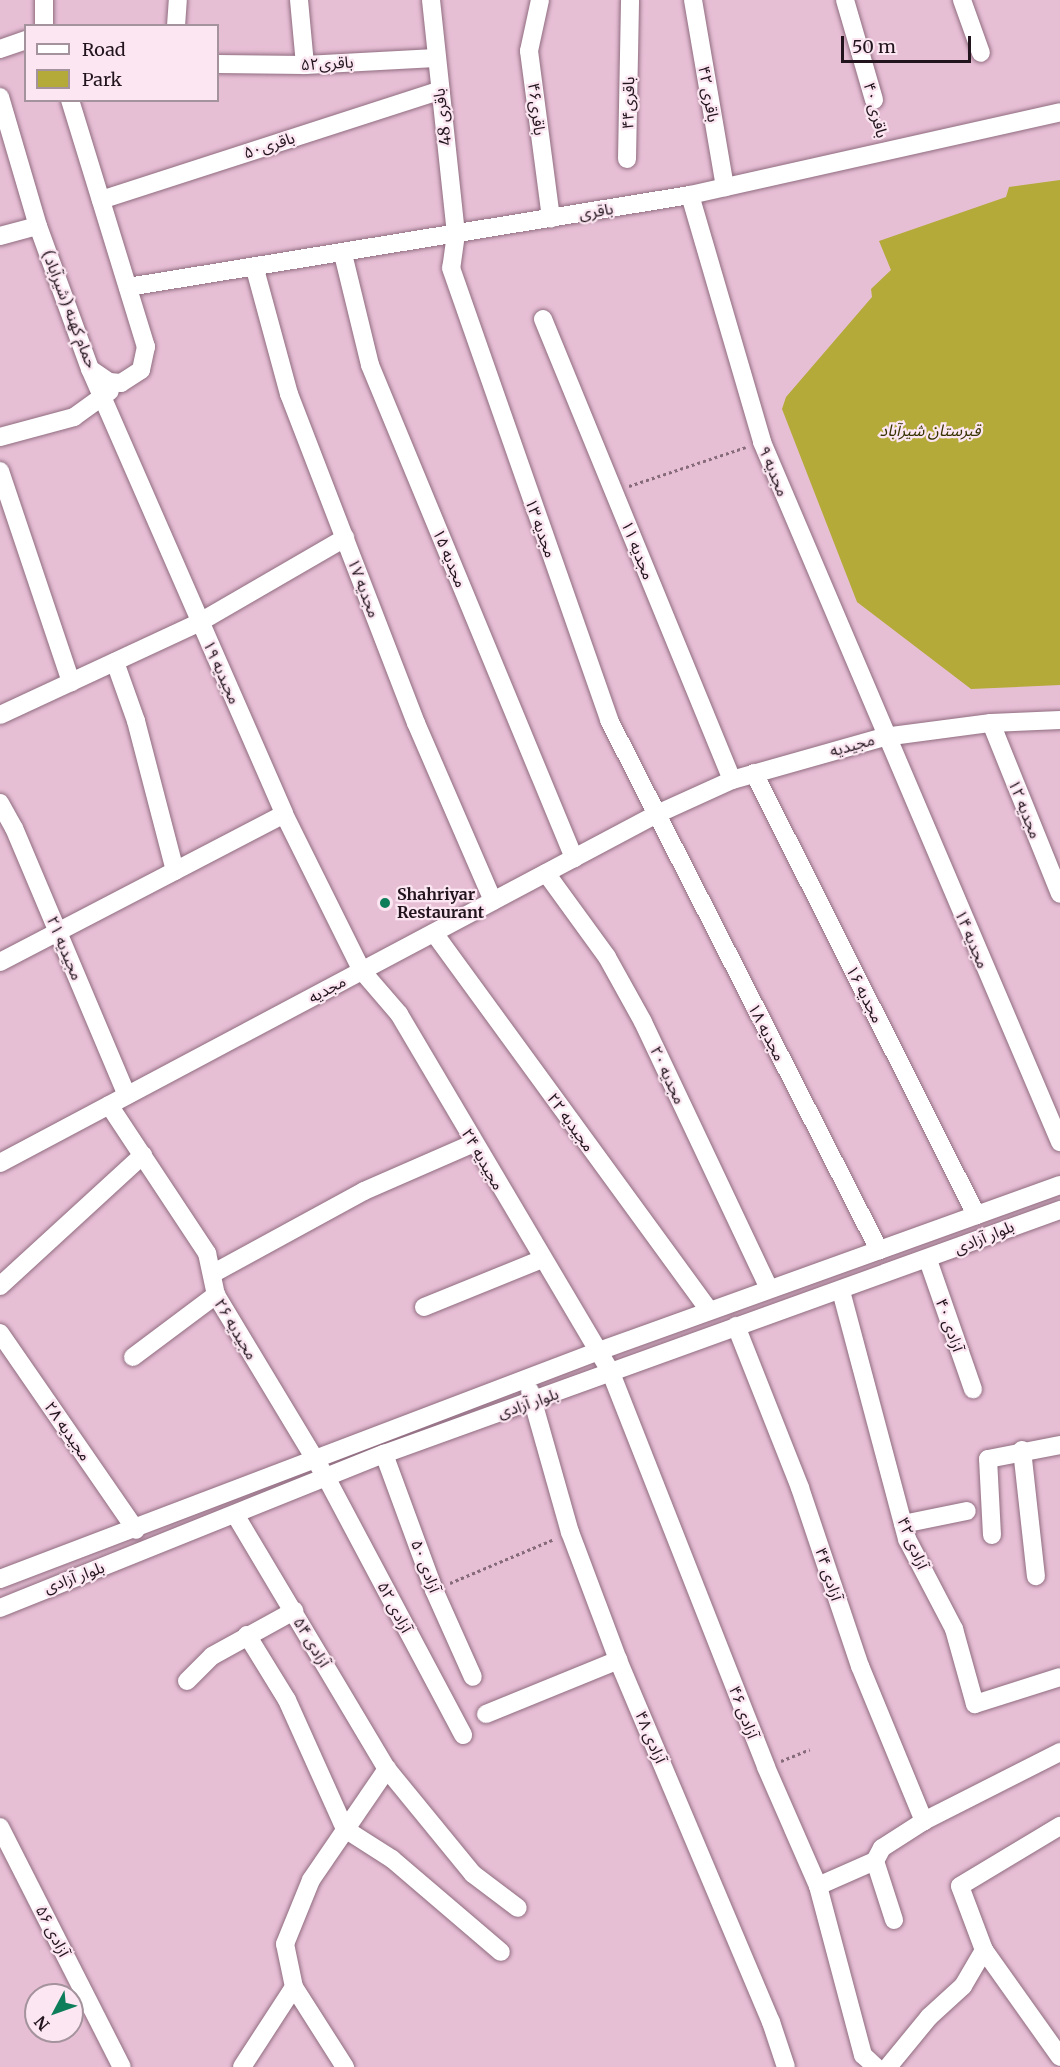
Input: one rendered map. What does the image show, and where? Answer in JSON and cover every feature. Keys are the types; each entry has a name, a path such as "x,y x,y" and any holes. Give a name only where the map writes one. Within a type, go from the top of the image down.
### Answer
{"street":[{"path":"44,0 44,24"},
{"path":"176,24 178,0"},
{"path":"299,0 305,65"},
{"name":"باقری 48","path":"431,0 438,91 456,234"},
{"name":"باقری۴۶","path":"540,0 530,51 551,219"},
{"name":"باقری۴۴","path":"627,159 630,0"},
{"name":"باقری ۴۲","path":"693,0 725,187"},
{"name":"باقری ۴۰","path":"845,0 874,100"},
{"path":"962,0 981,53"},
{"path":"2,44 24,40"},
{"name":"باقری۵۲","path":"219,64 305,65 436,58"},
{"name":"باقری۵۰","path":"101,200 438,91"},
{"name":"حمام کهنه (شیرآباد)","path":"0,97 38,226 90,369 109,382 121,382"},
{"path":"1,432 75,417 121,382 137,374 146,359 146,347 71,102"},
{"name":"باقری","path":"128,287 255,269 690,195 1060,112"},
{"name":"مجدیه ۹","path":"690,195 762,442 884,736"},
{"path":"0,236 38,226"},
{"name":"مجدیه ۱۳","path":"456,234 451,268 478,352 609,720 655,815"},
{"name":"مجدیه ۱۵","path":"343,254 370,365 574,858"},
{"name":"مجدیه ۱۷","path":"255,269 289,393 416,723 493,901"},
{"name":"مجدیه ۱۱","path":"543,319 732,780"},
{"name":"مجیدیه ۱۹","path":"90,369 284,814 362,971"},
{"path":"0,471 71,682"},
{"path":"0,716 200,622 345,538"},
{"path":"115,662 136,722 176,872"},
{"name":"مجیدیه","path":"655,815 732,780 884,736 991,723 1060,720"},
{"name":"مجدیه ۱۲","path":"991,723 1060,894"},
{"name":"مجدیه ۱۴","path":"884,736 1060,1142"},
{"name":"مجدیه ۱۶","path":"754,773 975,1215"},
{"name":"مجیدیه ۲۱","path":"0,803 127,1095"},
{"path":"0,962 284,814"},
{"name":"مجدیه","path":"0,1163 655,815"},
{"name":"مجدیه ۱۸","path":"655,815 879,1250"},
{"name":"مجدیه ۲۰","path":"546,873 607,957 643,1022 769,1289"},
{"name":"مجیدیه ۲۲","path":"434,933 709,1310"},
{"name":"مجیدیه ۲۴","path":"362,971 399,1014 542,1259 599,1351"},
{"name":"مجیدیه ۲۶","path":"110,1105 207,1253 216,1295 327,1479"},
{"path":"212,1274 363,1191 474,1143"},
{"path":"0,1286 143,1155"},
{"name":"بلوار آزادی","path":"0,1579 136,1530 709,1310 1060,1185"},
{"name":"بلوار آزادی","path":"0,1608 236,1516 384,1454 736,1326 927,1260 1001,1228 1060,1210"},
{"path":"943,1227 952,1250"},
{"path":"424,1307 542,1259"},
{"name":"آزادی ۴۰","path":"927,1260 973,1389"},
{"name":"آزادی ۴۲","path":"841,1291 903,1524 954,1629 975,1704 1060,1677"},
{"path":"133,1357 216,1295"},
{"name":"آزادی ۴۴","path":"736,1326 800,1488 860,1666 924,1821"},
{"name":"مجیدیه ۲۸","path":"0,1333 136,1530"},
{"name":"آزادی ۴۶","path":"599,1351 611,1373 766,1767 818,1886 869,2061"},
{"name":"آزادی ۴۸","path":"525,1379 534,1400 570,1532 618,1660 771,2022 786,2067"},
{"path":"992,1535 987,1459 1060,1444"},
{"path":"1022,1450 1036,1576"},
{"name":"آزادی ۵۰","path":"384,1454 434,1590 473,1677"},
{"name":"آزادی ۵۲","path":"327,1479 463,1735"},
{"path":"903,1524 967,1511"},
{"name":"آزادی ۵۴","path":"236,1516 387,1769 473,1874 518,1908"},
{"path":"93,1546 101,1567"},
{"path":"187,1681 212,1656 294,1611"},
{"path":"248,1635 287,1700 345,1829 392,1859 501,1952"},
{"path":"486,1714 618,1660"},
{"path":"818,1886 875,1861 882,1848 924,1821 1060,1752"},
{"path":"345,2067 294,1987 285,1944 310,1880 387,1769"},
{"path":"1060,1826 960,1886 984,1950 1060,2057"},
{"name":"آزادی ۵۶","path":"0,1827 122,2067"},
{"path":"875,1861 894,1920"},
{"path":"888,2067 929,2017 963,1986 984,1950"},
{"path":"242,2067 294,1987"}],"path":[{"name":"باقری ۴۰","path":"874,100 886,151"},
{"path":"614,491 762,442"},
{"path":"434,1590 570,1532"},
{"path":"766,1767 810,1749"}],"green space":[{"name":"قبرستان شیرآباد","path":"1060,180 1060,685 971,689 857,602 782,409 786,397 872,297 871,289 891,270 879,241 1006,197 1009,187"}],"place":[{"name":"Shahriyar Restaurant","path":"385,903"}]}
